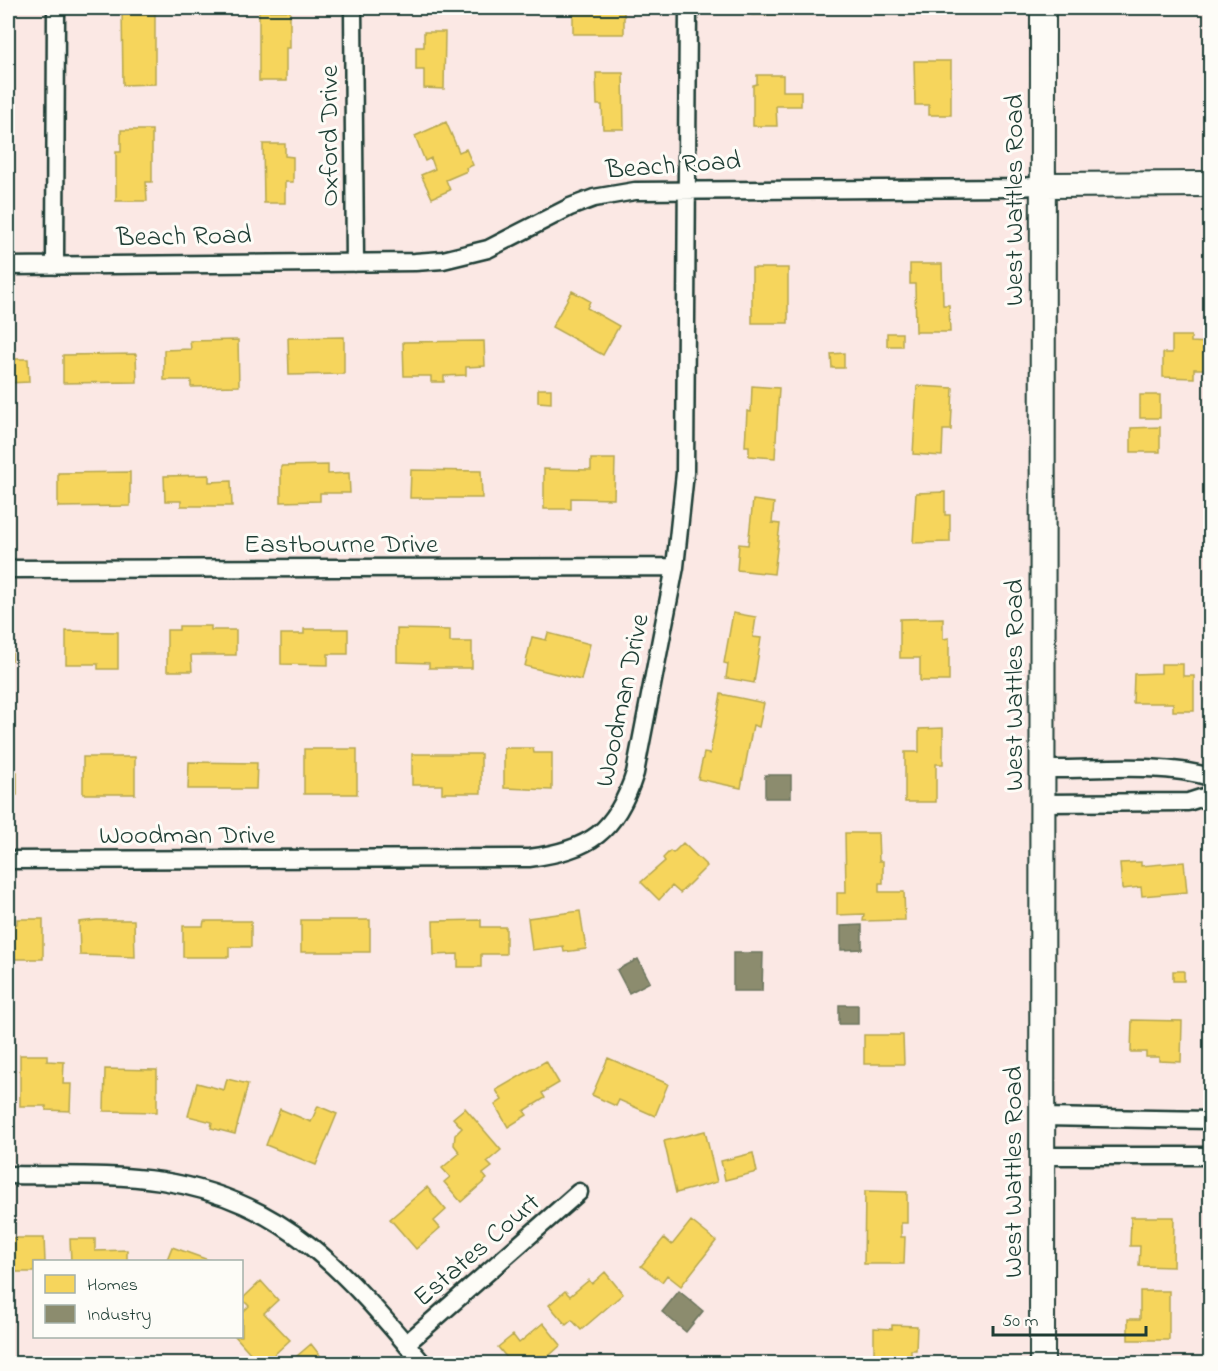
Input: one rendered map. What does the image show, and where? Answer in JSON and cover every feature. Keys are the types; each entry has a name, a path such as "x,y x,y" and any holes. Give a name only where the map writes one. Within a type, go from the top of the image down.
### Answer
{"street":[{"path":"55,266 56,8"},
{"name":"Oxford Drive","path":"353,8 355,263"},
{"name":"Woodman Drive","path":"8,860 529,858 579,848 605,830 616,819 626,800 640,751 675,567 686,473 688,8"},
{"name":"West Wattles Road","path":"1042,1364 1043,8"},
{"name":"Beach Road","path":"8,266 415,262 466,255 488,249 570,207 594,198 635,190 1009,188 1044,185 1210,184"},
{"name":"Eastbourne Drive","path":"8,569 675,567"},
{"path":"1043,769 1190,771 1210,777"},
{"path":"1042,803 1188,802 1210,795"},
{"path":"1042,1117 1210,1120"},
{"path":"1042,1156 1210,1156"},
{"path":"8,1175 160,1180 185,1185 231,1201 279,1223 322,1253 423,1364"},
{"name":"Estates Court","path":"406,1344 579,1192"}],"building: Homes":[{"path":"122,8 155,8 155,84 123,85"},
{"path":"573,8 624,8 624,34 573,34"},
{"path":"752,8 787,8 788,14 752,15"},
{"path":"917,8 952,8 953,13 917,14"},
{"path":"259,11 290,11 290,48 286,48 286,81 259,81"},
{"path":"424,32 445,32 444,89 424,88 424,70 416,70 416,47 424,47"},
{"path":"914,61 951,61 951,115 929,115 929,105 915,105"},
{"path":"596,73 623,73 624,129 603,129 602,105 597,105"},
{"path":"757,75 783,75 783,91 801,91 801,106 776,106 777,126 753,126 753,85 757,84"},
{"path":"446,122 459,152 466,149 473,165 466,168 467,171 446,180 450,190 432,198 421,175 435,169 431,158 425,161 415,136"},
{"path":"121,130 152,130 152,182 146,182 147,201 116,201 116,152 121,152"},
{"path":"263,144 285,144 285,156 293,157 293,182 285,182 285,203 264,203"},
{"path":"910,264 942,264 943,305 949,305 950,332 916,332 915,284 910,284"},
{"path":"752,268 788,268 788,323 752,323"},
{"path":"572,291 590,301 587,308 619,326 603,355 552,327"},
{"path":"887,333 902,333 902,346 887,346"},
{"path":"1172,336 1191,336 1191,342 1210,343 1210,369 1194,369 1194,378 1163,377 1163,353 1172,353"},
{"path":"344,337 344,374 289,375 288,338"},
{"path":"238,340 239,386 191,387 191,380 164,380 164,350 191,349 190,341"},
{"path":"484,341 485,366 466,367 466,375 444,376 444,382 431,382 431,376 404,376 403,342"},
{"path":"844,353 844,368 832,368 831,354"},
{"path":"8,354 9,359 28,359 29,382 8,383"},
{"path":"136,354 137,382 63,383 63,355"},
{"path":"752,386 779,388 775,458 749,456 749,446 745,446 747,411 751,412"},
{"path":"917,386 953,388 951,430 943,430 942,456 913,454"},
{"path":"538,389 551,389 551,403 538,402"},
{"path":"1140,395 1160,395 1160,418 1140,418"},
{"path":"1160,427 1160,452 1131,452 1131,428"},
{"path":"591,459 615,459 614,499 571,498 571,509 544,509 544,469 591,470"},
{"path":"328,465 328,474 349,473 350,493 320,493 320,501 281,502 281,466"},
{"path":"411,470 481,471 482,498 410,498"},
{"path":"130,472 130,506 58,507 58,473"},
{"path":"8,473 13,473 13,507 8,507"},
{"path":"209,475 209,482 231,481 232,506 181,506 181,501 165,501 164,476"},
{"path":"945,492 945,515 950,515 950,542 913,543 916,493"},
{"path":"753,500 774,503 772,523 780,524 774,574 737,570 739,544 748,545"},
{"path":"733,613 756,617 753,637 761,638 754,683 726,678 728,664 724,663"},
{"path":"943,618 943,639 949,638 949,681 920,681 920,658 900,658 900,619"},
{"path":"179,626 211,626 211,630 236,630 236,655 191,655 192,671 167,671 167,630 179,630"},
{"path":"304,629 348,629 348,654 328,654 328,665 281,664 281,634 304,634"},
{"path":"397,629 450,630 450,642 472,642 472,668 429,668 429,663 397,662"},
{"path":"66,631 118,632 118,669 98,669 98,664 66,664"},
{"path":"8,633 12,633 12,660 8,660"},
{"path":"548,633 590,644 581,680 525,666 532,637 546,640"},
{"path":"1161,664 1183,664 1183,676 1194,676 1194,711 1173,711 1173,703 1133,703 1134,674 1161,673"},
{"path":"721,694 764,703 759,727 753,725 741,788 698,779 704,753 710,754"},
{"path":"943,728 943,764 936,764 936,802 905,802 905,752 919,752 919,729"},
{"path":"504,748 533,748 534,753 552,753 552,790 504,788"},
{"path":"304,749 357,749 357,794 304,794"},
{"path":"412,754 481,754 481,793 442,793 442,785 412,785"},
{"path":"83,757 135,757 135,794 83,794"},
{"path":"189,762 257,763 256,789 188,789"},
{"path":"8,772 17,772 17,795 8,795"},
{"path":"845,833 878,833 879,861 883,861 883,883 879,883 879,892 904,892 905,920 863,921 864,914 837,915 837,893 846,893"},
{"path":"683,843 707,866 680,893 672,886 659,900 641,882 665,861 663,858 670,851 673,853"},
{"path":"1141,862 1141,866 1184,862 1187,892 1142,896 1141,887 1122,889 1120,863"},
{"path":"580,911 586,949 564,952 563,946 532,950 528,918"},
{"path":"17,919 43,919 43,959 8,959 8,924 17,924"},
{"path":"134,920 135,957 80,955 79,922"},
{"path":"301,920 370,920 370,952 301,952"},
{"path":"481,920 481,927 506,927 506,954 481,954 481,967 458,967 458,954 434,955 433,921"},
{"path":"204,921 251,921 251,947 229,947 229,957 183,957 183,926 203,926"},
{"path":"1173,971 1184,971 1184,981 1173,981"},
{"path":"1132,1020 1182,1021 1181,1062 1159,1061 1159,1057 1146,1057 1146,1052 1131,1052"},
{"path":"864,1035 903,1035 904,1064 864,1064"},
{"path":"20,1055 47,1055 47,1061 64,1062 63,1084 71,1084 70,1111 46,1110 46,1106 20,1106"},
{"path":"608,1058 668,1084 655,1116 619,1100 616,1106 592,1095"},
{"path":"546,1061 559,1083 542,1093 545,1098 524,1111 527,1115 508,1127 495,1105 502,1100 496,1090"},
{"path":"105,1069 157,1070 157,1112 104,1111"},
{"path":"227,1079 248,1084 235,1134 211,1128 212,1122 188,1116 197,1083 224,1090"},
{"path":"318,1106 337,1114 316,1165 266,1145 280,1109 311,1122"},
{"path":"465,1108 501,1150 487,1162 492,1167 483,1174 487,1179 461,1202 444,1182 450,1177 442,1168 460,1153 454,1145 455,1135 462,1128 453,1118"},
{"path":"705,1131 717,1182 676,1193 664,1141"},
{"path":"753,1153 757,1172 725,1180 721,1161"},
{"path":"427,1187 446,1210 434,1221 440,1228 416,1249 390,1219"},
{"path":"865,1191 907,1192 907,1223 901,1223 901,1237 905,1237 904,1264 864,1264"},
{"path":"1131,1217 1174,1217 1173,1267 1139,1266 1140,1246 1130,1246"},
{"path":"691,1221 716,1241 681,1286 667,1275 662,1282 641,1266 664,1238 672,1245"},
{"path":"8,1238 44,1238 45,1260 33,1260 33,1272 14,1272 14,1284 8,1284"},
{"path":"70,1239 95,1239 95,1251 127,1250 127,1260 71,1260"},
{"path":"172,1247 208,1260 167,1260"},
{"path":"605,1272 623,1294 581,1330 572,1320 566,1325 549,1305 565,1291 570,1296 589,1280 592,1284"},
{"path":"261,1281 278,1300 264,1313 290,1340 264,1364 260,1364 237,1338 243,1338 243,1312 249,1306 243,1298"},
{"path":"1140,1291 1169,1291 1169,1340 1128,1340 1128,1319 1140,1319"},
{"path":"543,1323 561,1345 540,1364 512,1364 498,1347 513,1335 519,1343"},
{"path":"892,1325 917,1326 916,1350 911,1350 911,1364 874,1364 874,1328 892,1329"},
{"path":"311,1344 327,1364 292,1364 290,1362"}],"building: Industry":[{"path":"765,775 791,775 791,798 765,798"},
{"path":"862,925 862,949 841,950 841,926"},
{"path":"733,953 763,953 762,991 733,991"},
{"path":"638,959 650,982 629,993 617,970"},
{"path":"839,1005 858,1005 858,1024 839,1024"},
{"path":"679,1291 703,1311 686,1332 662,1312"}]}
